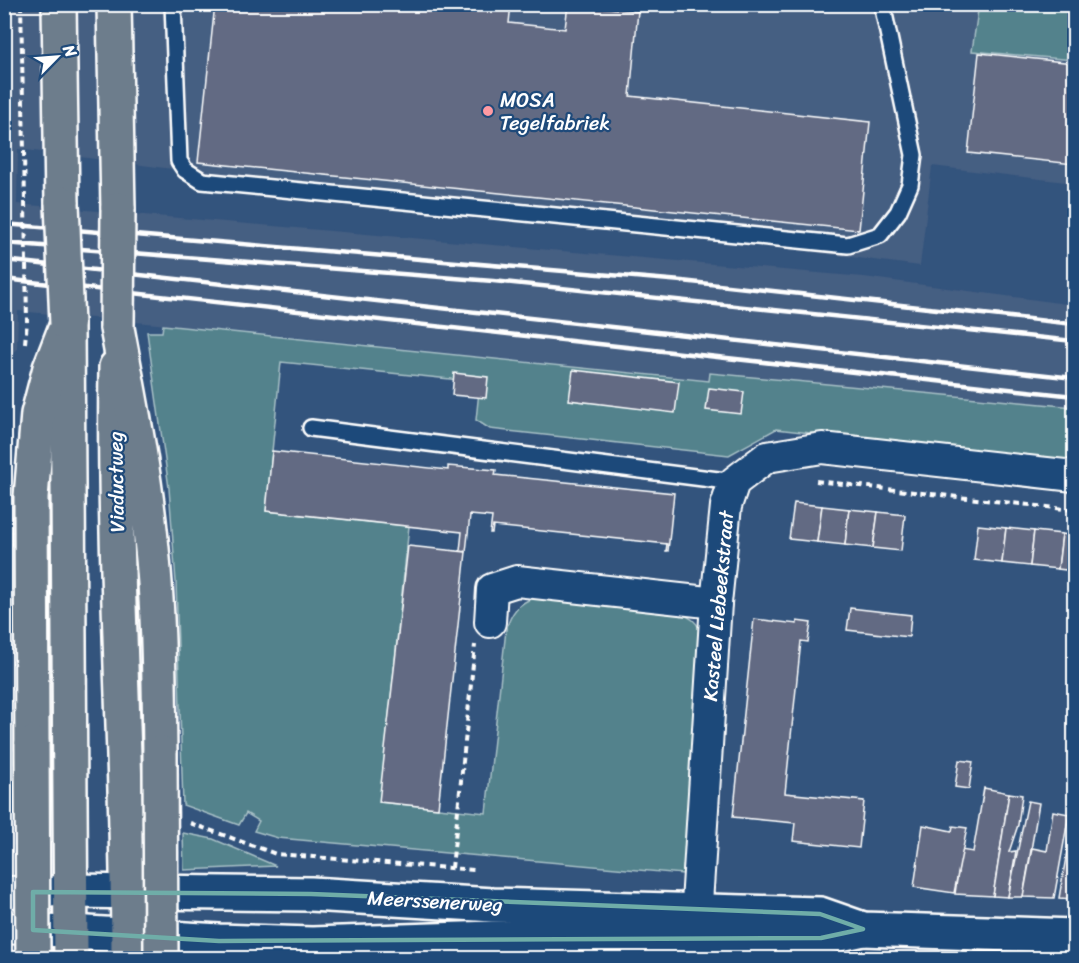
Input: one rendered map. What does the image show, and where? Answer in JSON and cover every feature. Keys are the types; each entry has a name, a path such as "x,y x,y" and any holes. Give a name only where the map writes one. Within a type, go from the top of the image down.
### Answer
{"main road":[{"path":"59,4 62,203 67,324 71,945"},
{"name":"Viaductweg","path":"114,4 118,209 115,450 128,947"},
{"path":"33,958 31,497 40,406 50,368 67,324"},
{"path":"117,328 139,451 151,537 158,615 161,958"}],"street":[{"path":"734,482 767,457 822,448 1074,476"},
{"name":"Kasteel Liebeekstraat","path":"696,925 716,603 726,506 734,482"},
{"path":"490,622 492,590 517,582 716,603"},
{"name":"Meerssenerweg","path":"4,892 311,894 494,905 696,925"},
{"name":"Meerssenerweg","path":"4,928 71,945 128,947 312,944 501,948 696,925 820,914 863,929 1074,936"},
{"path":"629,958 750,958"}],"lane":[{"path":"173,4 179,161 185,170 202,181 848,245 880,235 898,212 910,185 914,155 882,4"},
{"path":"311,428 734,482"}],"path":[{"path":"21,4 27,322"},
{"path":"805,479 1074,510"},
{"path":"452,868 476,632 490,622"},
{"name":"Meerssenerweg","path":"182,821 276,854 486,872"}],"highlighted area":[{"path":"33,892 311,894 820,914 863,929 821,938 219,941 33,930"}],"shaded area":[{"path":"980,4 1074,54 1074,183 932,166 920,266 18,149 17,204 864,277 1074,305 1074,407 710,373 710,381 296,337 18,311 17,349 6,358 5,385 5,5"}],"green space":[{"path":"5,4 11,168 4,168"},
{"path":"979,4 1074,5 1074,60 972,51"},
{"path":"163,325 709,381 710,373 1074,407 1074,463 776,429 729,455 490,429 476,420 480,382 281,362 266,511 409,526 380,802 486,813 506,630 516,610 529,600 535,597 675,611 693,620 702,637 683,874 278,838 254,831 259,821 246,813 239,825 183,805 176,582 169,488 147,332 162,332"},
{"path":"183,833 213,839 276,866 184,870"}],"building":[{"name":"MOSA Tegelfabriek","path":"215,4 511,4 509,23 565,29 568,4 638,11 630,96 870,122 859,230 198,162"},
{"path":"979,53 1074,63 1074,164 968,153"},
{"path":"573,370 679,382 675,413 569,400"},
{"path":"454,373 488,377 486,398 452,395"},
{"path":"709,388 744,392 741,414 706,410"},
{"path":"272,451 448,470 448,466 496,470 495,475 674,493 668,551 666,551 667,544 493,526 492,533 490,533 492,517 470,515 466,552 460,551 462,532 266,511"},
{"path":"794,503 822,506 817,542 789,539"},
{"path":"822,506 849,509 845,545 817,542"},
{"path":"849,509 878,512 873,548 845,545"},
{"path":"878,512 905,515 901,551 873,548"},
{"path":"978,525 1006,528 1002,563 974,560"},
{"path":"1006,528 1034,531 1030,566 1002,563"},
{"path":"1034,531 1062,534 1058,569 1030,566"},
{"path":"1062,534 1074,536 1074,571 1058,569"},
{"path":"408,546 466,552 438,808 379,802"},
{"path":"850,608 911,615 909,637 847,630"},
{"path":"754,619 797,624 797,621 811,623 808,642 801,641 785,793 864,801 859,848 793,841 795,823 733,817"},
{"path":"959,760 973,762 969,789 955,787"},
{"path":"984,788 1009,793 993,896 955,894 961,850 973,852"},
{"path":"1072,788 1074,789 1074,812 1069,812"},
{"path":"1009,793 1022,795 1018,825 1009,852 1016,851 1008,897 993,896"},
{"path":"1028,801 1039,803 1023,897 1008,897"},
{"path":"1053,811 1069,814 1054,898 1023,897 1032,848 1047,851"},
{"path":"923,825 952,831 953,826 967,828 954,893 914,887"},
{"path":"1070,834 1074,835 1074,899 1059,898"}],"railway":[{"path":"4,224 682,281 1074,324"},
{"path":"4,243 493,281 1074,341"},
{"path":"4,260 1074,378"},
{"path":"4,279 1074,396"}],"place":[{"name":"MOSA Tegelfabriek","path":"488,111"}]}
